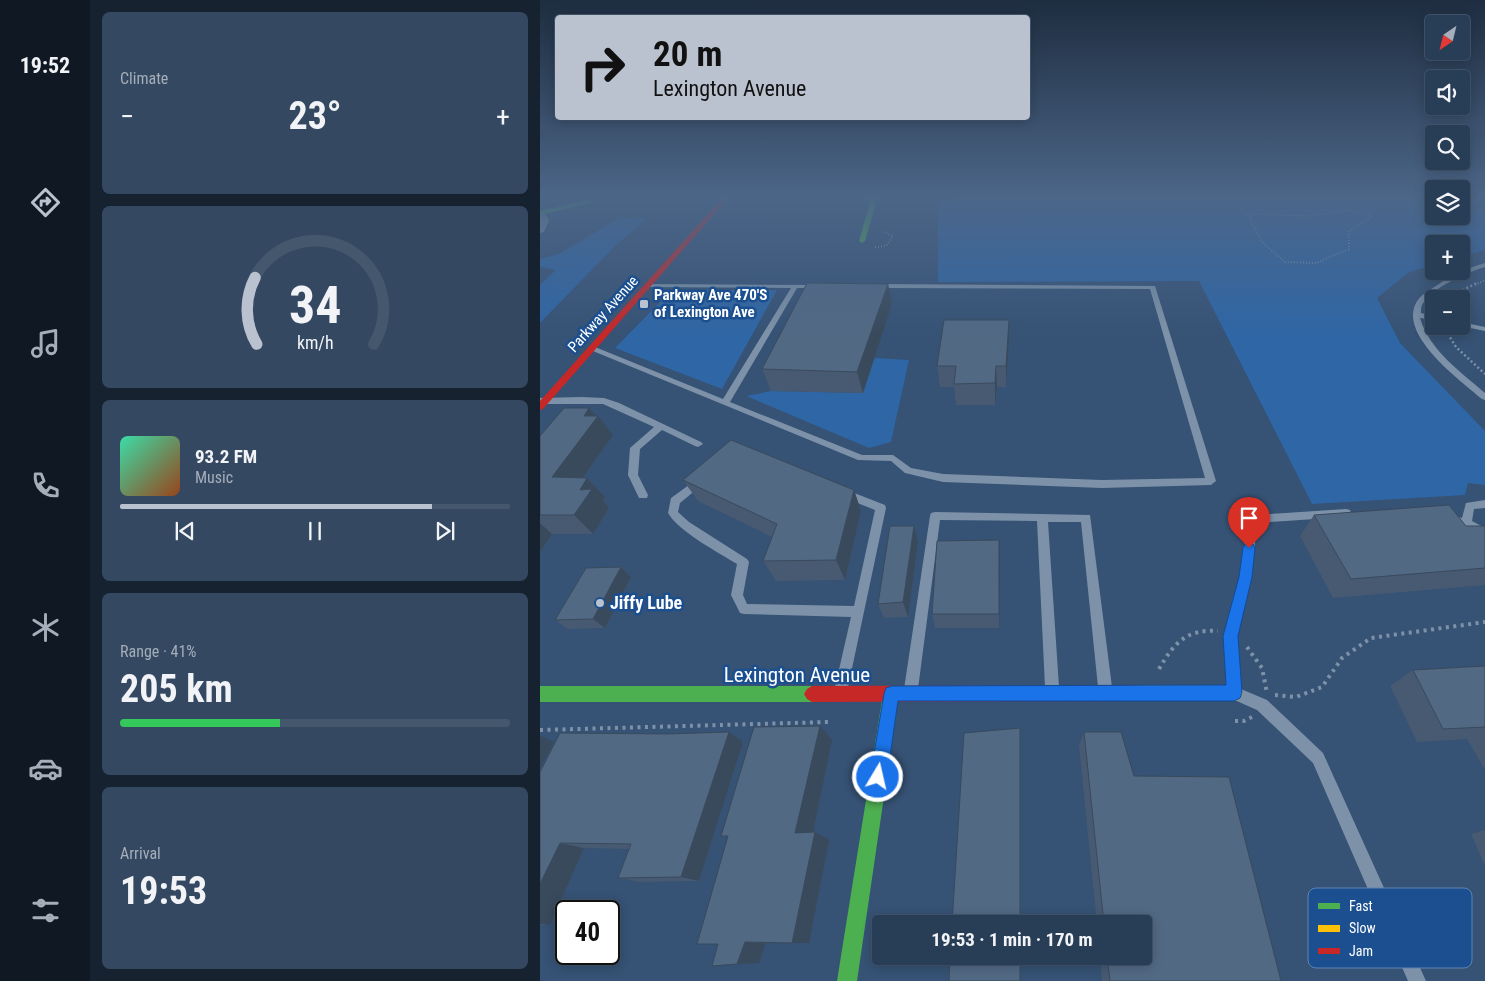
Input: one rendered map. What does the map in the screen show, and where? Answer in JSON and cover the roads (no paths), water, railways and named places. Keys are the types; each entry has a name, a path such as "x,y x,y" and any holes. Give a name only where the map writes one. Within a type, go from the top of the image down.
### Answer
{"street":[{"name":"Parkway Avenue","path":"542,403 687,241"},
{"name":"Lexington Avenue","path":"540,694 1234,693"},
{"path":"847,981 892,694"}],"lane":[{"path":"1485,266 1460,273 1427,294 1418,304 1416,314 1420,330 1434,350 1485,396"},
{"path":"648,285 824,286"},
{"path":"725,403 795,286"},
{"path":"592,348 861,458 893,458 908,471 943,478 1102,484 1211,481 1153,287 872,286"},
{"path":"1416,314 1425,316"},
{"path":"1470,326 1485,329"},
{"path":"542,403 604,402 616,405 698,444"},
{"path":"643,495 633,475 635,448 660,426"},
{"path":"710,472 675,502 673,514 685,525 744,562 737,595 744,609 858,612"},
{"path":"835,489 881,508 841,693"},
{"path":"1466,523 1470,506 1485,504"},
{"path":"1362,513 1270,518 1256,522 1251,533 1246,577 1230,636 1234,693 1262,706 1318,758 1376,888"},
{"path":"910,694 935,516 1086,518 1106,693"},
{"path":"1438,516 1466,523 1485,533"},
{"path":"1042,517 1052,693"},
{"path":"1411,968 1417,981"}],"place":[{"name":"Parkway Ave 470'S of Lexington Ave","path":"644,304"},
{"name":"Jiffy Lube","path":"600,603"}]}
